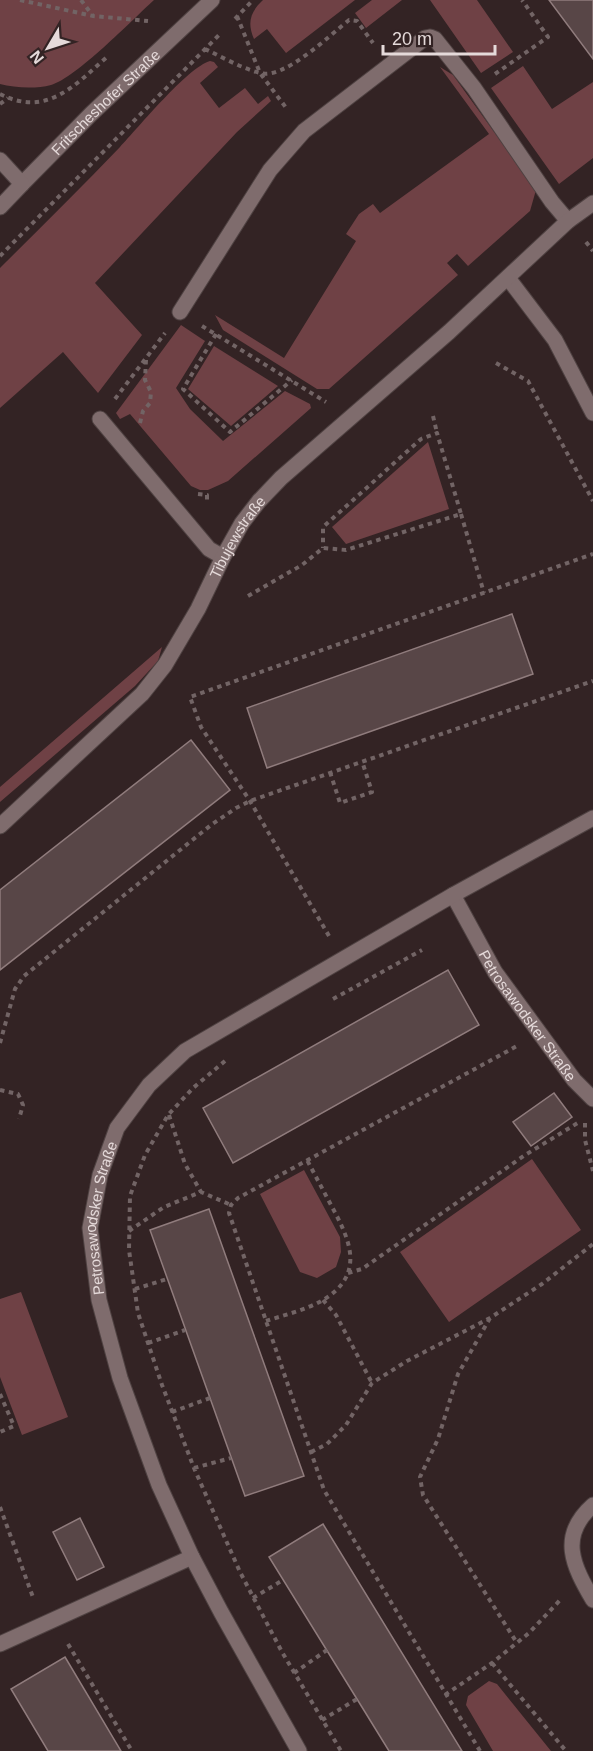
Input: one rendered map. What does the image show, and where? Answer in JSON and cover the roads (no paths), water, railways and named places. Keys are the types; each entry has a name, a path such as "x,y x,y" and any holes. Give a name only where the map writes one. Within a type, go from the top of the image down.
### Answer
{"street":[{"name":"Fritscheshofer Straße","path":"0,207 90,114 212,0"},
{"path":"180,312 270,170 304,131 425,38 435,39 474,88 552,202 568,221"},
{"path":"0,160 22,184"},
{"name":"Tibujewstraße","path":"0,826 142,694 165,665 242,523 259,501 281,478 449,332 568,221 593,202"},
{"path":"508,278 555,340 593,413"},
{"path":"100,419 209,549 223,557"},
{"name":"Petrosawodsker Straße","path":"300,1751 192,1557 159,1485 120,1378 99,1300 90,1228 100,1175 117,1128 149,1085 185,1051 453,895 593,818"},
{"name":"Petrosawodsker Straße","path":"453,895 495,972 574,1080 593,1099"},
{"path":"593,1505 573,1531 572,1551 577,1574 593,1600"},
{"path":"0,1644 192,1557"}]}
